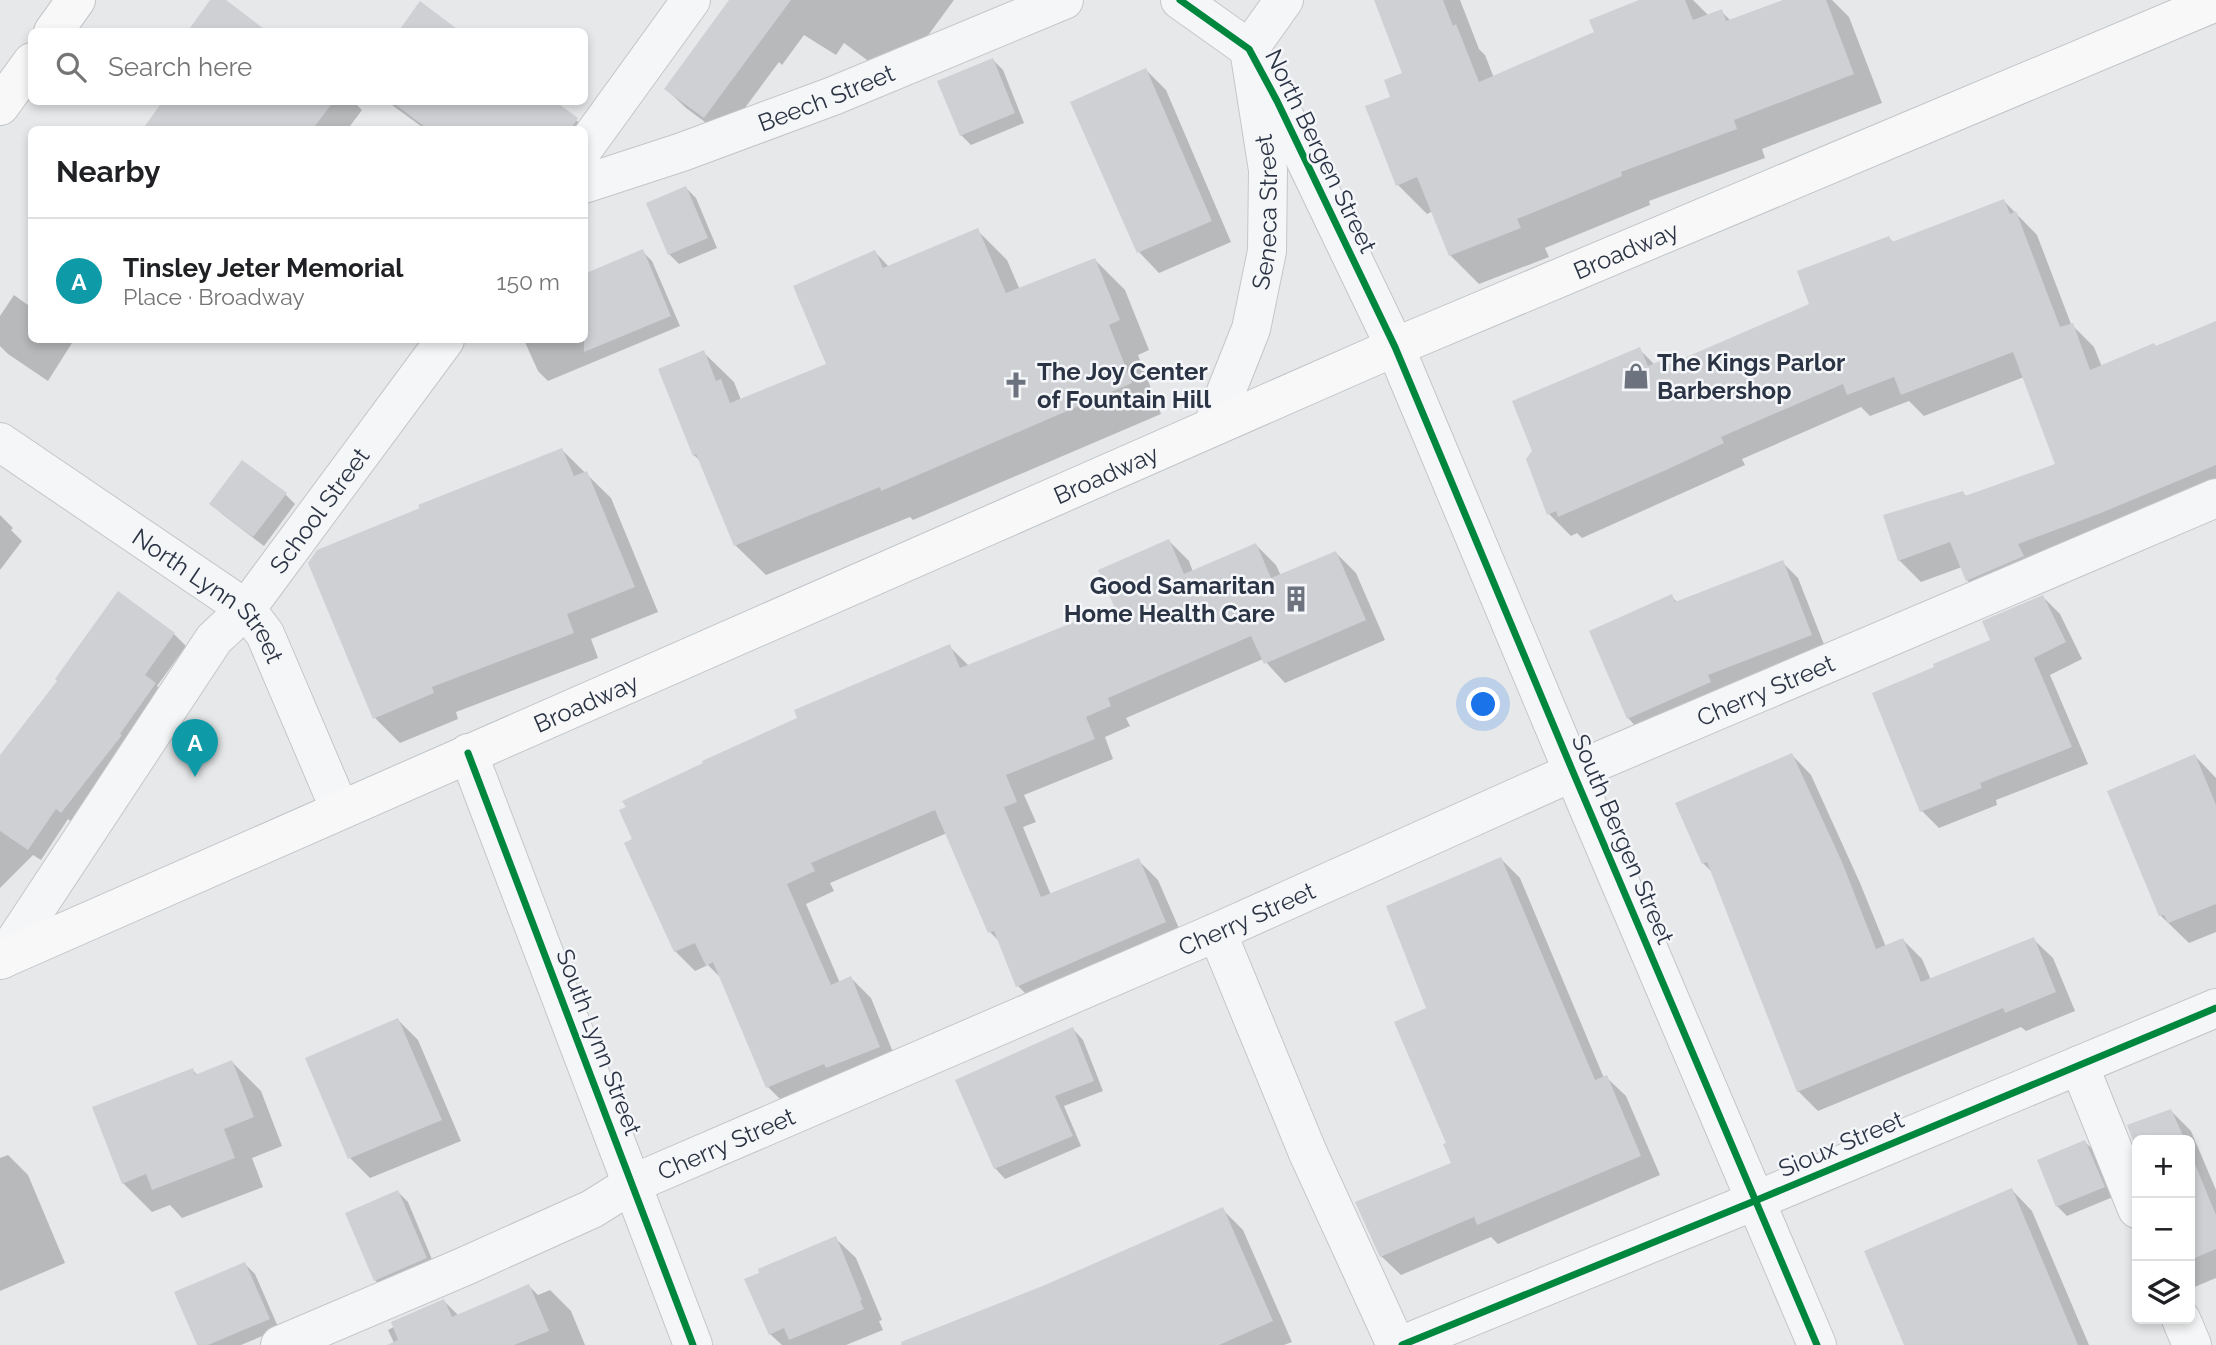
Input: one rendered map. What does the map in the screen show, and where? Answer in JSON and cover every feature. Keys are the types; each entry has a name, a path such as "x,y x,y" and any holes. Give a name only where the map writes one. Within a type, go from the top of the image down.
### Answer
{"main road":[{"path":"57,28 76,0"},
{"name":"Broadway","path":"2,960 1395,347 2216,2"},
{"path":"0,106 28,68"}],"street":[{"path":"588,142 691,0"},
{"name":"Beech Street","path":"588,183 682,152 833,96 1063,0"},
{"name":"North Bergen Street","path":"1180,0 1249,50 1277,101 1395,347"},
{"path":"1249,50 1284,0"},
{"name":"Seneca Street","path":"1212,427 1251,329 1267,251 1268,170 1249,50"},
{"name":"School Street","path":"2,960 214,639 246,609 443,343"},
{"name":"South Bergen Street","path":"1395,347 1817,1345"},
{"name":"North Lynn Street","path":"0,442 246,609 265,634 340,810"},
{"name":"Cherry Street","path":"280,1345 592,1209 632,1184 1217,932 1573,772 2216,498"},
{"name":"South Lynn Street","path":"468,753 693,1345"},
{"path":"1217,932 1308,1153 1396,1345"},
{"name":"Sioux Street","path":"1402,1345 2216,1008"},
{"path":"2079,1065 2133,1198"},
{"path":"2183,1324 2192,1345"}],"building":[{"path":"210,0 226,0 263,28 190,28"},
{"path":"729,0 791,0 704,118 664,89"},
{"path":"1374,0 1443,0 1453,26 1456,24 1479,82 1594,32 1589,20 1639,0 1685,0 1693,20 1722,9 1726,21 1783,0 1826,0 1854,74 1734,120 1737,129 1621,172 1622,176 1517,219 1521,228 1449,256 1417,177 1396,186 1365,106 1390,97 1384,80 1402,73"},
{"path":"420,1 456,28 401,28"},
{"path":"993,58 1015,113 960,136 937,81"},
{"path":"1146,68 1212,221 1137,253 1070,102"},
{"path":"160,105 331,105 315,126 145,126"},
{"path":"396,105 560,105 578,118 573,126 424,126"},
{"path":"686,186 708,238 668,255 646,203"},
{"path":"2004,199 2010,214 2016,211 2060,327 2073,323 2090,370 2216,321 2216,465 2018,544 2024,556 1966,581 1950,542 1898,561 1883,515 1963,491 1965,496 2055,464 2013,352 1901,395 1894,377 1847,395 1843,384 1721,437 1724,443 1666,470 1558,517 1556,511 1547,515 1526,459 1532,451 1512,401 1640,347 1648,366 1665,359 1668,365 1809,304 1797,271 1889,236 1892,242"},
{"path":"978,228 1006,293 1095,258 1120,320 1109,325 1132,383 881,491 880,487 734,546 696,454 693,456 658,369 704,350 716,381 721,379 730,403 826,364 793,286 875,250 883,268"},
{"path":"643,249 671,316 584,352 584,343 588,343 588,272"},
{"path":"562,448 574,476 587,471 635,587 567,614 574,633 432,687 434,693 373,719 308,563 317,550 420,508 418,505"},
{"path":"242,460 287,493 253,537 209,504"},
{"path":"1169,539 1184,574 1256,543 1271,578 1336,551 1366,620 1264,664 1251,636 1108,698 1111,706 1086,717 1095,739 1006,775 1017,802 1004,807 1041,897 1139,858 1166,922 1016,987 994,931 988,933 935,810 811,863 815,871 787,884 831,985 851,976 880,1047 826,1068 824,1064 766,1088 713,962 706,966 695,943 674,952 624,843 632,839 619,810 626,807 622,801 797,718 794,710 950,644 960,668 1114,606 1098,570"},
{"path":"1783,560 1812,635 1708,675 1711,682 1627,719 1589,631 1672,594 1675,602"},
{"path":"118,591 175,633 145,675 156,683 120,734 122,735 61,813 56,809 28,850 0,831 0,755 57,681 55,679"},
{"path":"2043,595 2066,642 2034,658 2072,747 1980,783 1982,788 1920,812 1872,693 1990,640 1982,621"},
{"path":"1792,753 1842,862 1876,949 1903,938 1921,982 2034,937 2056,992 2005,1013 2003,1008 1797,1092 1707,862 1702,864 1675,803"},
{"path":"2195,754 2216,805 2216,904 2168,923 2164,915 2159,916 2107,791"},
{"path":"1501,857 1595,1080 1607,1075 1641,1156 1477,1225 1474,1217 1380,1257 1355,1202 1451,1163 1443,1144 1446,1143 1394,1022 1426,1008 1386,906"},
{"path":"398,1018 442,1120 348,1159 305,1058"},
{"path":"1073,1027 1094,1081 1055,1096 1073,1136 994,1169 955,1080"},
{"path":"232,1060 254,1117 224,1129 235,1158 152,1190 146,1174 122,1184 92,1107 193,1068 195,1075"},
{"path":"2171,1109 2183,1135 2132,1135 2132,1138 2127,1125"},
{"path":"2085,1140 2105,1187 2056,1207 2037,1160"},
{"path":"2195,1164 2216,1215 2216,1249 2195,1258"},
{"path":"2012,1188 2078,1345 1904,1345 1864,1251"},
{"path":"398,1190 427,1258 374,1281 345,1213"},
{"path":"1223,1207 1273,1321 1219,1345 901,1345 901,1342 1045,1285"},
{"path":"836,1236 864,1309 789,1340 784,1328 769,1335 744,1279 759,1273 758,1269"},
{"path":"245,1262 270,1319 208,1345 197,1345 174,1292"},
{"path":"529,1284 549,1331 514,1345 387,1345 398,1340 391,1322 444,1299 452,1317"}],"cycle path":[{"path":"1180,0 1249,49 1277,101 1395,347 1817,1345"},
{"path":"468,753 693,1345"},
{"path":"1402,1345 2216,1008"}],"place":[{"name":"The Kings Parlor Barbershop","path":"1636,376"},
{"name":"The Joy Center of Fountain Hill","path":"1016,385"},
{"name":"Good Samaritan Home Health Care","path":"1296,599"},
{"name":"Tinsley Jeter Memorial","path":"195,777"}]}
